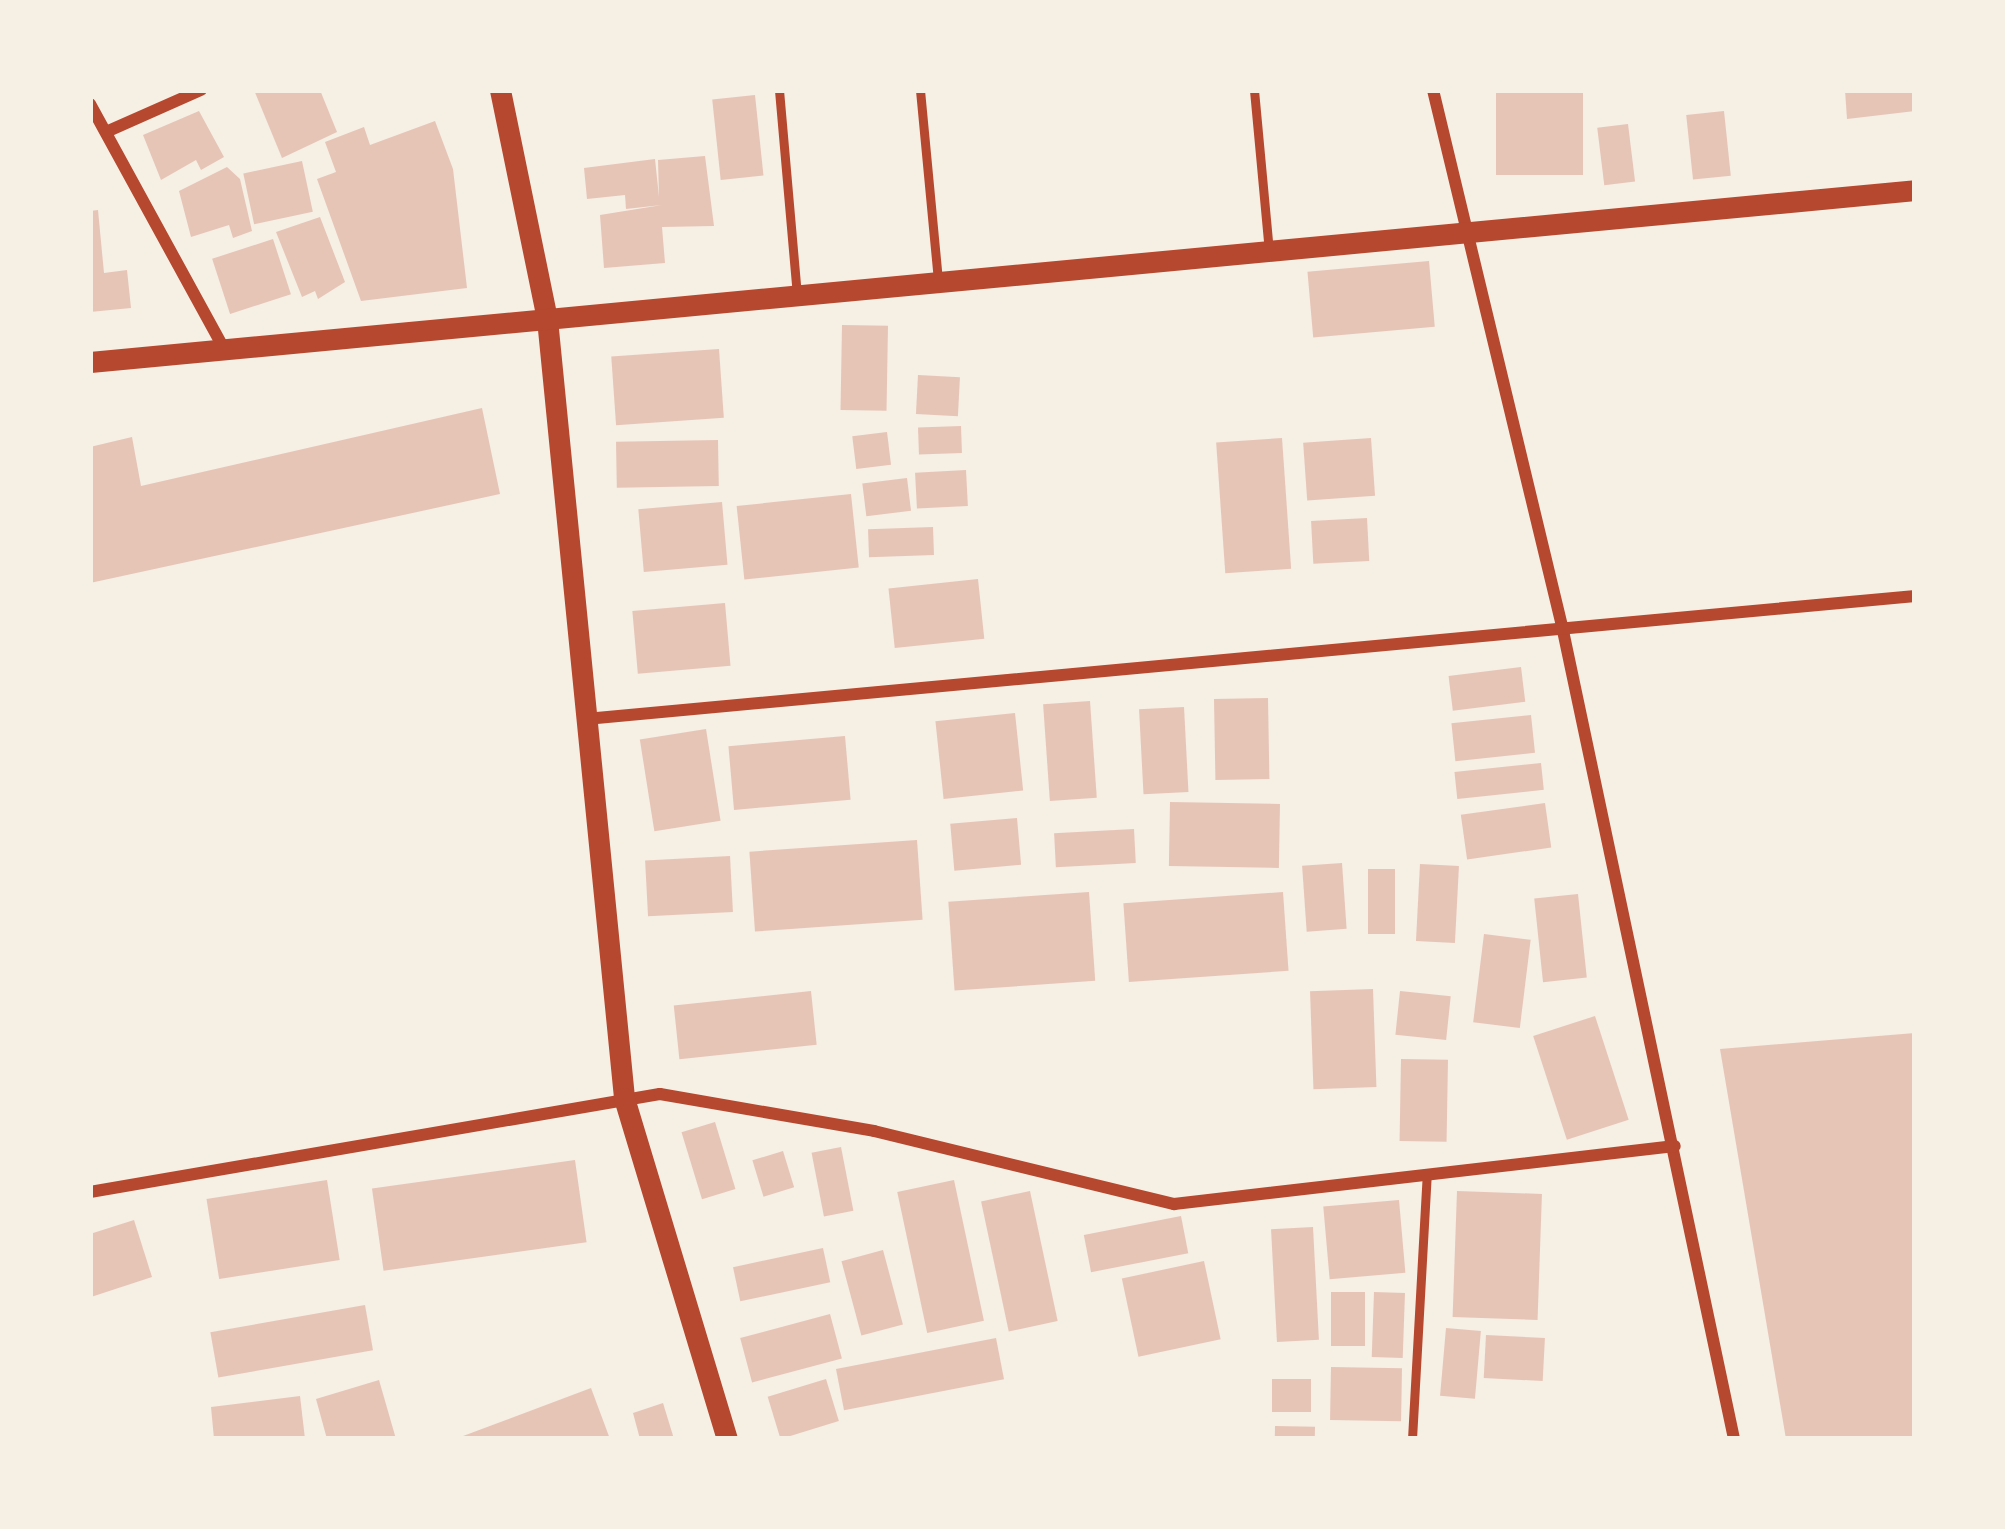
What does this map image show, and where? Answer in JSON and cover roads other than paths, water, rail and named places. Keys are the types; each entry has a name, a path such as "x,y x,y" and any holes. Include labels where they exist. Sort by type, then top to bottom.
{"street":[{"path":"106,132 201,90"},
{"path":"500,90 547,319 624,1097 727,1439"},
{"path":"1432,90 1562,626 1734,1439"},
{"path":"90,104 224,349"},
{"path":"90,362 797,296 938,288 1915,190"},
{"path":"586,719 1915,596"},
{"path":"90,1192 660,1094 874,1131 1174,1204 1675,1146"}],"lane":[{"path":"779,90 797,296"},
{"path":"920,90 938,288"},
{"path":"1254,90 1270,254"},
{"path":"1412,1439 1427,1174"}]}
